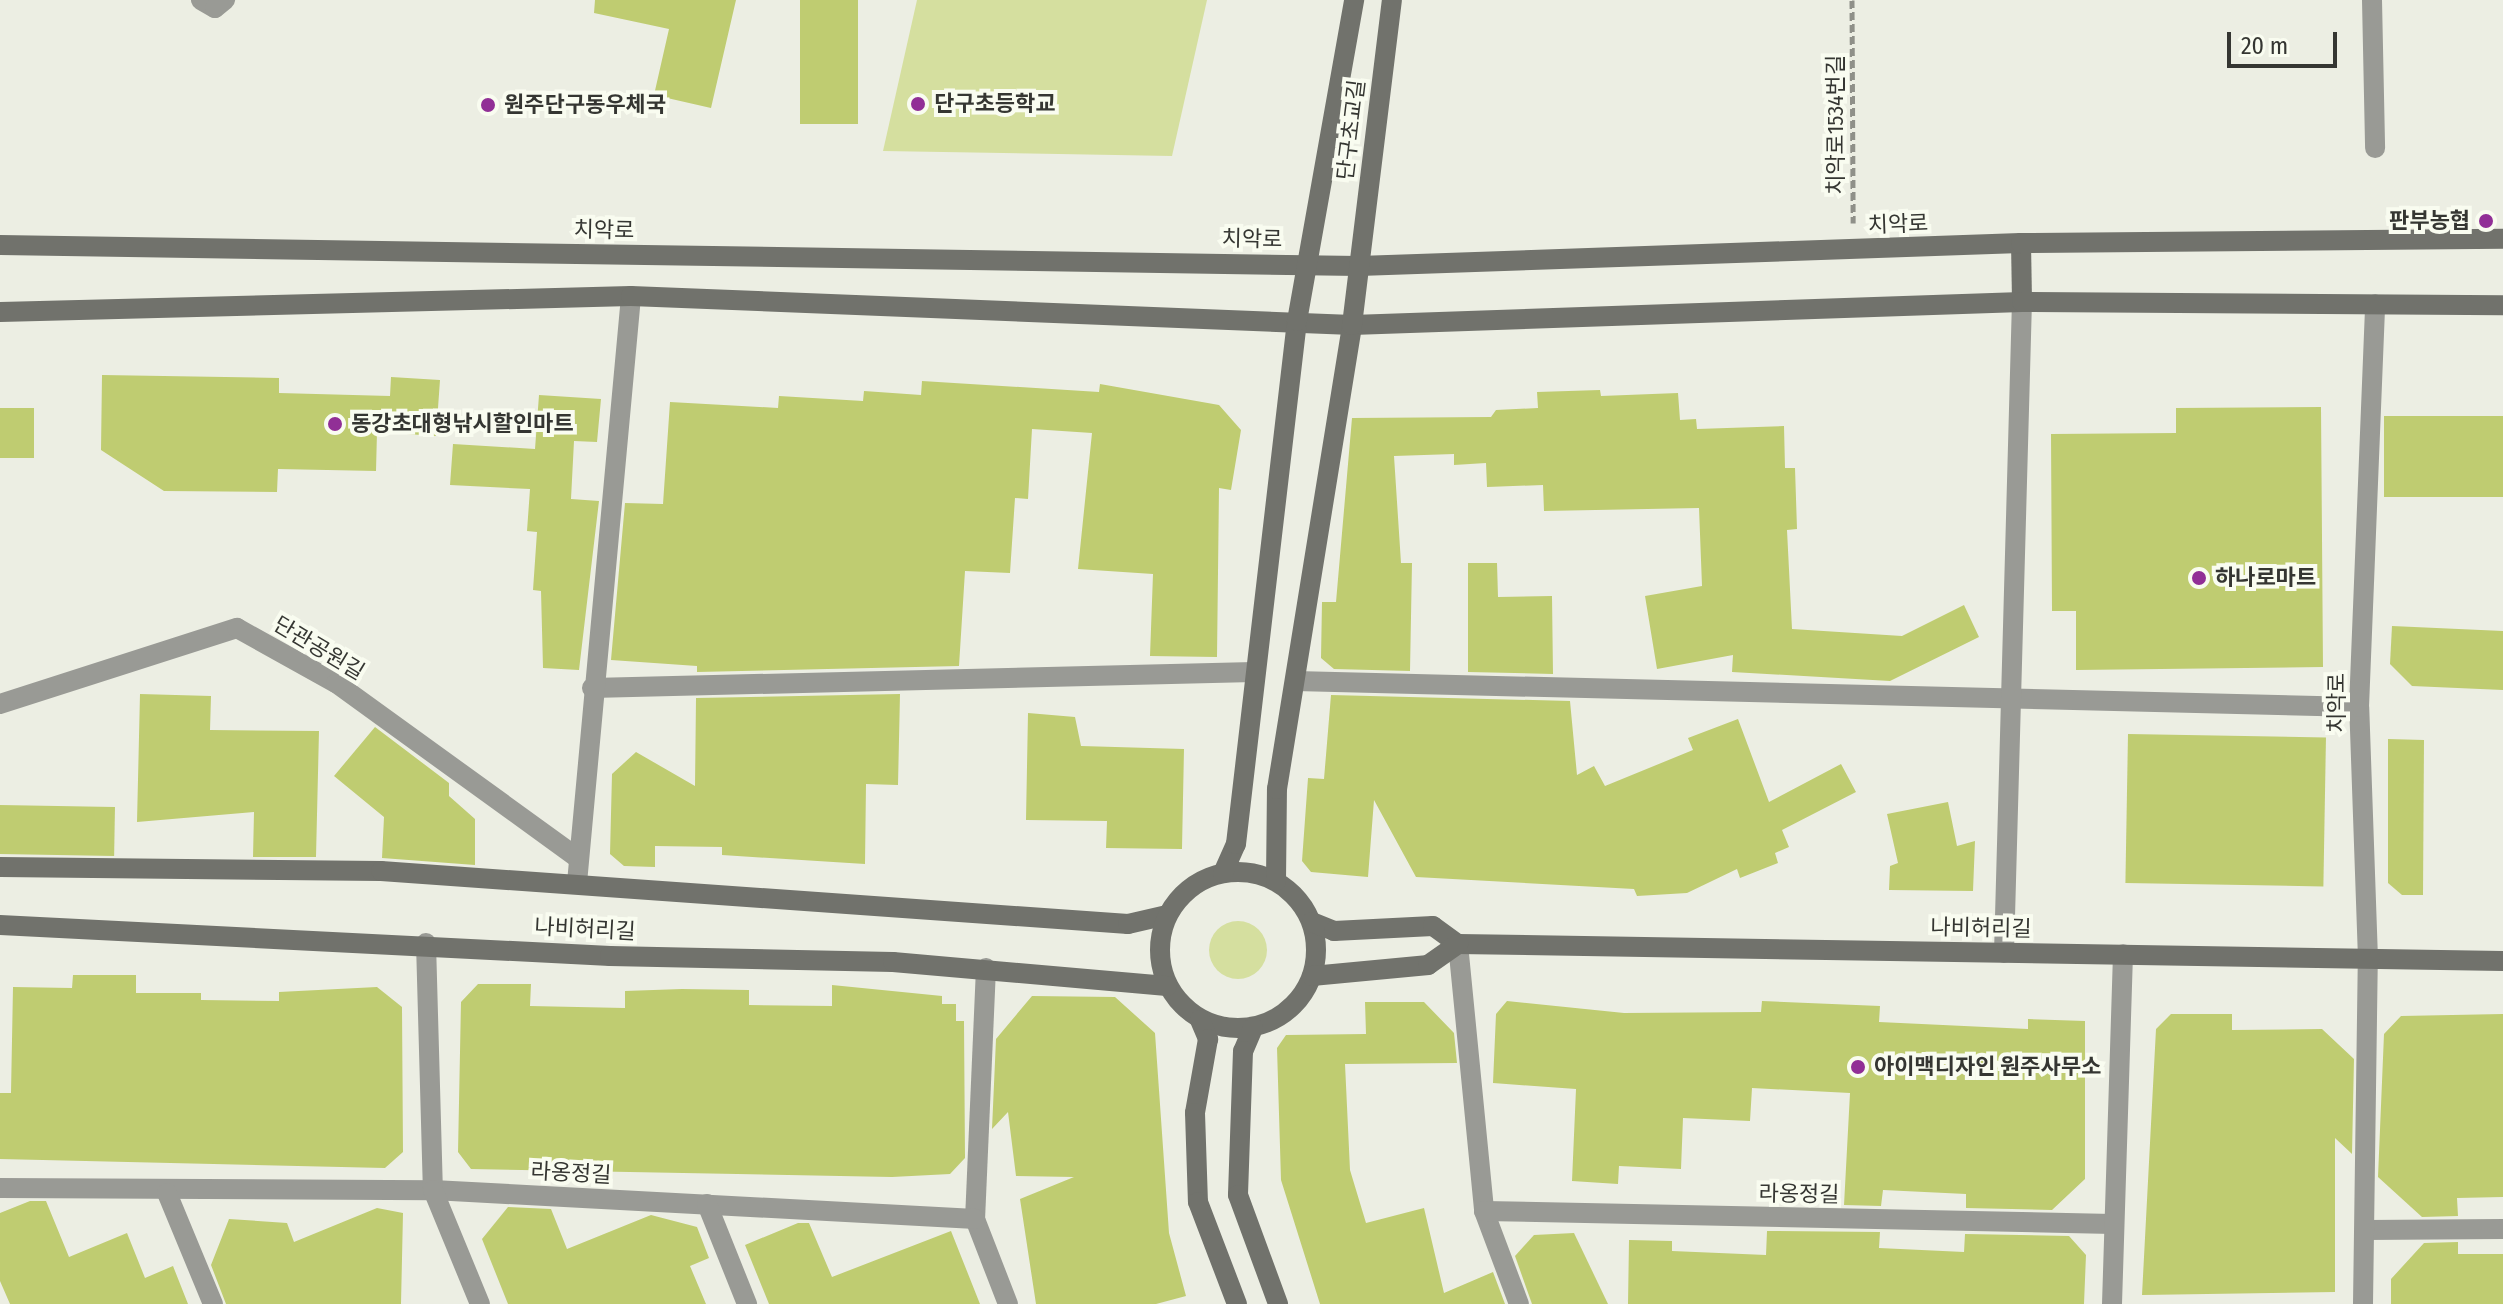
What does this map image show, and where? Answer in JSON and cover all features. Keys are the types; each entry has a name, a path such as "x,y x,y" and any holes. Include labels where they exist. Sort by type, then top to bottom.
{"street":[{"path":"201,0 215,8 225,0"},
{"name":"단구초교길","path":"1297,321 1354,0"},
{"name":"단구초교길","path":"1352,325 1392,0"},
{"path":"2372,0 2375,148"},
{"name":"치악로","path":"0,245 1359,266 2021,243 2503,239"},
{"path":"2004,953 2013,695 2021,243"},
{"path":"577,883 592,688 631,296"},
{"path":"0,312 631,296 1352,325 2022,302 2503,305"},
{"name":"치악로","path":"2368,959 2359,707 2375,304"},
{"path":"1223,873 1236,844 1297,321"},
{"path":"1352,325 1271,852 1276,881 1312,922 1334,931 1433,926 1458,944 1484,1211 1519,1304"},
{"name":"단관공원길","path":"0,704 237,628 336,683 578,858"},
{"path":"592,688 1254,672"},
{"path":"1295,681 2013,695 2359,707"},
{"path":"0,867 381,871 1128,924 1167,915"},
{"path":"1237,1304 1198,1202 1195,1113 1208,1039 1200,1020 1167,986 1159,963 1167,915 1191,888 1223,873 1276,881"},
{"path":"1200,1020 1253,1028 1279,1018 1312,976 1312,922"},
{"name":"나비허리길","path":"0,925 986,968 1167,986"},
{"path":"426,943 433,1190 480,1304"},
{"path":"1312,976 1428,965 1458,944"},
{"name":"나비허리길","path":"1458,944 2503,961"},
{"path":"2112,1304 2123,954"},
{"path":"2363,1304 2368,959"},
{"path":"986,968 975,1219 1008,1304"},
{"path":"1253,1028 1243,1051 1238,1195 1278,1304"},
{"name":"라옹정길","path":"0,1188 167,1193 433,1190 975,1219"},
{"path":"167,1193 213,1304"},
{"path":"707,1204 747,1304"},
{"name":"라옹정길","path":"1484,1211 2113,1224"},
{"path":"2366,1230 2503,1229"}],"path":[{"name":"치악로1534번길","path":"1852,0 1853,249"}],"green space":[{"path":"917,0 1207,0 1172,156 883,151"},
{"path":"1238,921 1258,930 1267,950 1258,970 1238,979 1218,970 1209,950 1218,930"}],"building":[{"path":"595,0 736,0 711,108 654,95 669,29 594,13"},
{"path":"800,0 858,0 858,124 800,124"},
{"path":"102,375 279,378 279,393 390,396 391,377 440,380 436,436 377,432 376,471 278,469 277,492 164,491 101,450"},
{"path":"922,381 1099,392 1100,384 1219,405 1241,430 1231,490 1219,488 1217,657 1150,656 1153,574 1078,569 1092,433 1032,429 1028,499 1015,498 1010,573 965,571 959,666 697,672 697,666 611,660 625,503 663,504 670,402 778,408 779,396 863,401 864,391 921,395"},
{"path":"1600,390 1601,396 1678,393 1680,420 1696,419 1697,429 1784,426 1785,468 1795,468 1797,529 1787,530 1792,629 1902,636 1964,605 1979,637 1890,681 1732,672 1733,655 1657,669 1645,596 1702,586 1699,508 1544,511 1543,485 1487,487 1486,463 1454,465 1454,454 1394,456 1401,563 1412,563 1410,671 1334,669 1321,658 1322,602 1336,602 1352,418 1491,417 1496,410 1538,408 1537,392"},
{"path":"539,395 601,399 597,442 574,441 571,499 599,501 579,670 543,668 541,591 533,590 537,532 527,531 530,489 450,485 453,444 535,449"},
{"path":"2321,407 2323,667 2076,670 2076,611 2052,611 2051,434 2176,433 2176,408"},
{"path":"0,408 34,408 34,458 0,458"},
{"path":"2384,416 2503,416 2503,497 2384,497"},
{"path":"1468,563 1497,563 1498,597 1552,596 1553,674 1468,672"},
{"path":"2392,626 2503,631 2503,690 2412,686 2390,664"},
{"path":"140,694 211,696 210,730 319,731 316,857 253,857 254,812 137,822"},
{"path":"900,694 898,785 866,784 865,864 722,855 722,847 655,846 655,867 624,866 610,854 612,774 636,752 695,786 696,698"},
{"path":"1331,695 1570,701 1577,775 1594,766 1605,786 1693,750 1688,738 1738,719 1769,802 1841,764 1856,792 1782,830 1789,847 1775,853 1778,863 1740,878 1737,869 1687,893 1637,896 1634,889 1416,877 1374,800 1368,877 1311,872 1302,861 1308,778 1324,779"},
{"path":"1028,713 1075,717 1081,746 1184,749 1182,849 1106,848 1107,821 1026,820"},
{"path":"375,727 449,783 449,796 475,819 475,865 382,858 384,817 334,776"},
{"path":"2128,734 2326,737 2323,886 2125,883"},
{"path":"2388,739 2424,740 2423,895 2402,895 2388,883"},
{"path":"1948,802 1957,846 1975,841 1973,891 1889,890 1890,866 1898,863 1887,814"},
{"path":"0,805 115,807 114,856 0,854"},
{"path":"73,975 136,975 136,993 201,993 201,1000 279,1001 279,992 377,987 402,1007 403,1152 385,1168 0,1159 0,1093 11,1093 13,987 72,988"},
{"path":"478,984 531,984 530,1006 625,1008 625,991 682,989 749,990 749,1005 832,1006 832,985 942,996 942,1004 956,1004 956,1021 964,1021 965,1158 950,1174 892,1177 471,1169 458,1152 461,1002"},
{"path":"1032,996 1115,997 1155,1033 1169,1233 1186,1296 1156,1304 1036,1304 1020,1199 1074,1177 1016,1176 1008,1112 992,1129 996,1039"},
{"path":"1507,1001 1624,1013 1761,1012 1762,1001 1880,1006 1879,1022 2028,1029 2028,1019 2085,1021 2085,1179 2052,1210 1966,1208 1966,1194 1883,1190 1881,1206 1844,1205 1850,1093 1752,1088 1750,1121 1683,1118 1681,1169 1619,1166 1618,1184 1572,1181 1576,1089 1493,1083 1496,1014"},
{"path":"1365,1002 1424,1002 1454,1033 1457,1063 1345,1064 1350,1170 1366,1223 1424,1208 1444,1293 1493,1272 1505,1304 1320,1304 1281,1180 1277,1048 1286,1035 1366,1034"},
{"path":"2171,1014 2232,1014 2232,1030 2322,1029 2354,1059 2352,1154 2335,1138 2335,1292 2142,1295 2156,1029"},
{"path":"2503,1014 2503,1197 2457,1198 2458,1216 2422,1217 2378,1177 2384,1034 2401,1016"},
{"path":"30,1201 46,1201 69,1257 127,1233 145,1278 173,1266 188,1304 10,1304 0,1281 0,1213"},
{"path":"508,1207 551,1209 567,1249 651,1215 697,1227 709,1258 690,1266 706,1304 508,1304 482,1239"},
{"path":"377,1208 403,1213 401,1304 226,1304 211,1265 229,1219 287,1223 294,1242"},
{"path":"798,1223 809,1223 832,1277 951,1231 980,1304 769,1304 745,1245"},
{"path":"1767,1231 1880,1232 1879,1248 1964,1252 1965,1234 2069,1236 2086,1255 2084,1304 1628,1304 1629,1240 1672,1241 1672,1251 1766,1255"},
{"path":"1574,1233 1608,1304 1532,1304 1515,1256 1534,1235"},
{"path":"2458,1242 2458,1254 2503,1254 2503,1304 2391,1304 2391,1279 2424,1243"}],"place":[{"name":"단구초등학교","path":"918,104"},
{"name":"원주단구동우체국","path":"488,105"},
{"name":"판부농협","path":"2486,221"},
{"name":"동강초대형낚시할인마트","path":"335,424"},
{"name":"하나로마트","path":"2199,578"},
{"name":"아이맥디자인 원주사무소","path":"1858,1067"}]}
